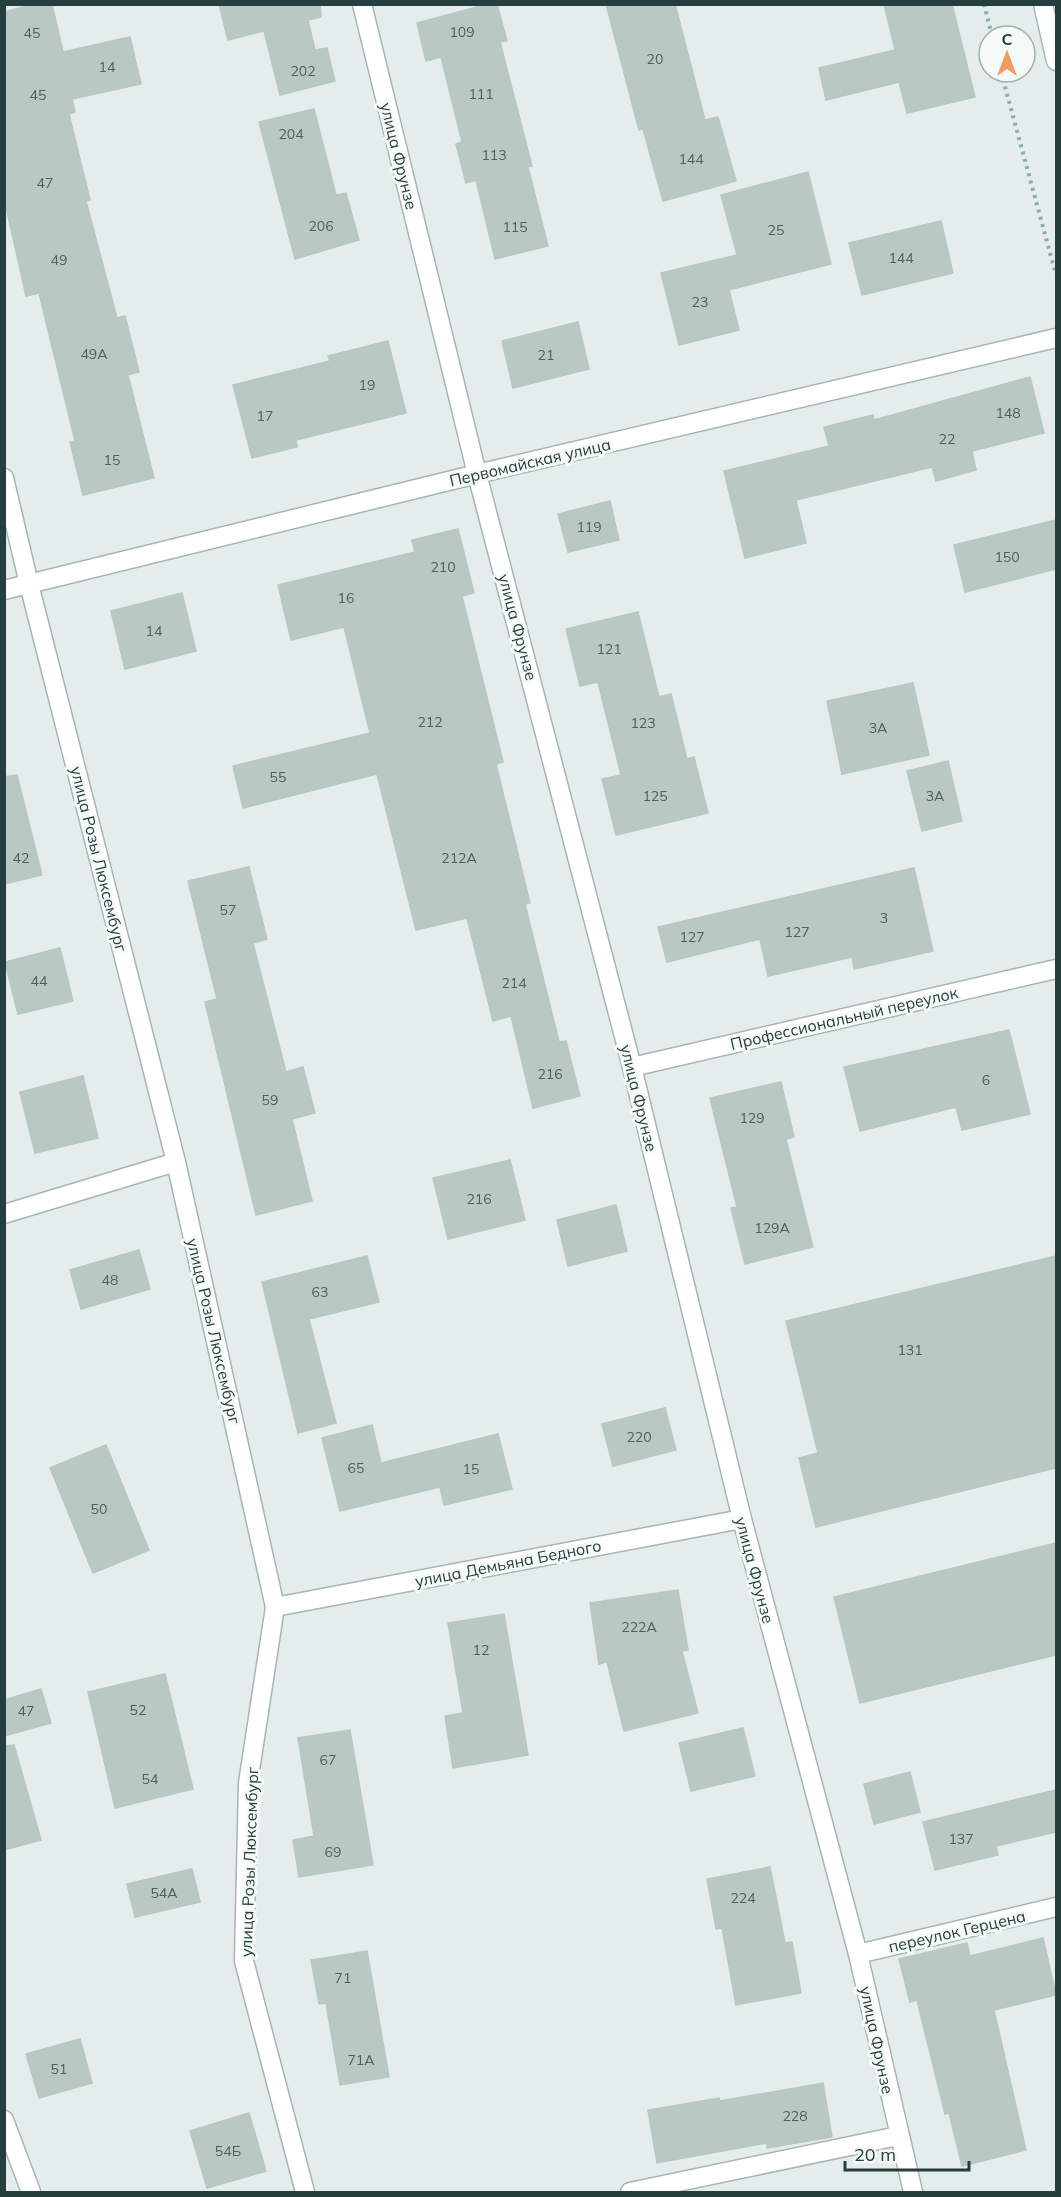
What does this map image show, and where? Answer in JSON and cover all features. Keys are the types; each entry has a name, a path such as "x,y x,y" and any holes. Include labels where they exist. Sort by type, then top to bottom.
{"street":[{"name":"улица Фрунзе","path":"362,4 477,474 632,1066 742,1519 858,1954 912,2193"},
{"path":"1043,4 1056,62"},
{"name":"Первомайская улица","path":"4,590 477,474 1056,338"},
{"name":"улица Розы Люксембург","path":"4,478 176,1162 275,1607 248,1783 244,1961 305,2193"},
{"name":"Профессиональный переулок","path":"632,1066 1056,969"},
{"path":"4,1214 176,1162"},
{"name":"улица Демьяна Бедного","path":"275,1607 742,1519"},
{"name":"переулок Герцена","path":"858,1954 1056,1907"},
{"path":"4,2120 31,2193"},
{"path":"630,2193 898,2136"}],"path":[{"path":"984,4 989,24"},
{"path":"1004,84 1056,275"}],"building":[{"path":"34,4 52,4 63,52 130,37 141,84 72,99 75,112 69,114 90,200 86,201 117,318 125,316 139,372 128,375 154,478 83,495 70,442 75,441 39,293 26,296 4,198 4,12"},
{"path":"219,4 320,4 321,17 308,20 315,50 327,48 335,81 280,95 264,31 228,40"},
{"path":"488,4 497,4 507,41 500,42 532,166 528,167 548,246 495,259 476,180 466,183 456,144 462,142 441,57 426,61 417,23"},
{"path":"606,4 675,4 705,120 718,117 736,181 663,201 643,129 639,130"},
{"path":"884,4 952,4 975,97 907,113 899,82 826,100 819,68 895,50"},
{"path":"314,109 336,195 346,193 359,240 295,259 259,122"},
{"path":"808,172 831,264 729,290 739,330 679,345 661,273 737,255 721,195"},
{"path":"941,221 953,273 862,295 849,243"},
{"path":"578,322 589,369 513,388 502,341"},
{"path":"388,341 406,413 296,440 297,447 252,458 233,385 330,361 328,356"},
{"path":"1030,377 1044,433 972,451 976,470 936,481 932,467 796,500 806,543 745,558 724,471 829,446 824,427 873,415 874,420"},
{"path":"610,501 619,540 568,552 558,514"},
{"path":"1056,520 1056,569 965,592 954,545"},
{"path":"458,529 474,593 462,596 503,762 496,764 530,903 525,904 559,1042 566,1041 580,1096 533,1108 511,1016 493,1021 467,918 416,930 377,774 243,808 233,766 370,733 344,627 291,640 278,585 415,552 412,540"},
{"path":"182,593 196,651 125,669 111,611"},
{"path":"638,612 659,697 671,694 687,759 694,757 708,813 616,835 602,779 621,775 598,682 580,686 566,629"},
{"path":"913,683 929,755 842,774 827,701"},
{"path":"948,761 962,821 922,831 907,771"},
{"path":"17,775 42,875 4,884 4,777"},
{"path":"249,867 267,939 253,943 286,1072 303,1067 315,1113 292,1119 312,1201 256,1215 205,1002 217,999 188,881"},
{"path":"914,868 933,951 854,969 852,957 768,976 760,939 667,962 658,927"},
{"path":"60,948 73,1001 18,1014 5,962"},
{"path":"1009,1030 1030,1114 962,1130 956,1107 860,1131 844,1067"},
{"path":"83,1076 98,1138 35,1153 20,1092"},
{"path":"781,1082 794,1137 786,1139 813,1247 745,1264 731,1208 737,1207 710,1098"},
{"path":"510,1160 525,1220 448,1239 433,1178"},
{"path":"616,1205 627,1251 568,1266 557,1220"},
{"path":"139,1250 150,1289 81,1309 70,1270"},
{"path":"367,1256 379,1302 309,1319 336,1423 298,1433 262,1282"},
{"path":"1056,1256 1056,1468 816,1527 799,1458 818,1453 786,1321"},
{"path":"665,1408 676,1450 613,1466 602,1424"},
{"path":"372,1425 381,1463 498,1434 512,1489 444,1505 440,1487 340,1511 322,1438"},
{"path":"106,1445 149,1550 93,1573 50,1468"},
{"path":"1056,1543 1056,1655 860,1703 834,1597"},
{"path":"678,1590 688,1650 682,1651 698,1713 624,1731 607,1662 599,1664 590,1603"},
{"path":"504,1614 528,1755 453,1768 445,1716 463,1713 448,1623"},
{"path":"165,1674 193,1789 115,1808 88,1692"},
{"path":"41,1689 51,1723 4,1736 4,1700"},
{"path":"743,1728 755,1776 691,1791 679,1743"},
{"path":"350,1730 373,1865 299,1877 293,1840 314,1836 298,1738"},
{"path":"14,1745 41,1840 4,1850 4,1746"},
{"path":"910,1772 920,1812 874,1824 864,1784"},
{"path":"1056,1790 1056,1832 996,1846 998,1855 935,1870 923,1822"},
{"path":"770,1867 785,1943 792,1942 801,1993 736,2005 722,1928 716,1929 707,1879"},
{"path":"192,1869 200,1902 135,1917 127,1884"},
{"path":"1043,1938 1056,1995 994,2010 1026,2150 962,2166 949,2113 945,2114 917,2000 910,2002 899,1959 967,1943 970,1956"},
{"path":"367,1951 389,2077 340,2085 326,2003 319,2004 311,1960"},
{"path":"80,2039 92,2083 39,2098 26,2054"},
{"path":"823,2083 832,2137 767,2148 767,2143 657,2163 648,2110 719,2098 720,2101"},
{"path":"249,2113 266,2171 207,2188 190,2131"}]}
